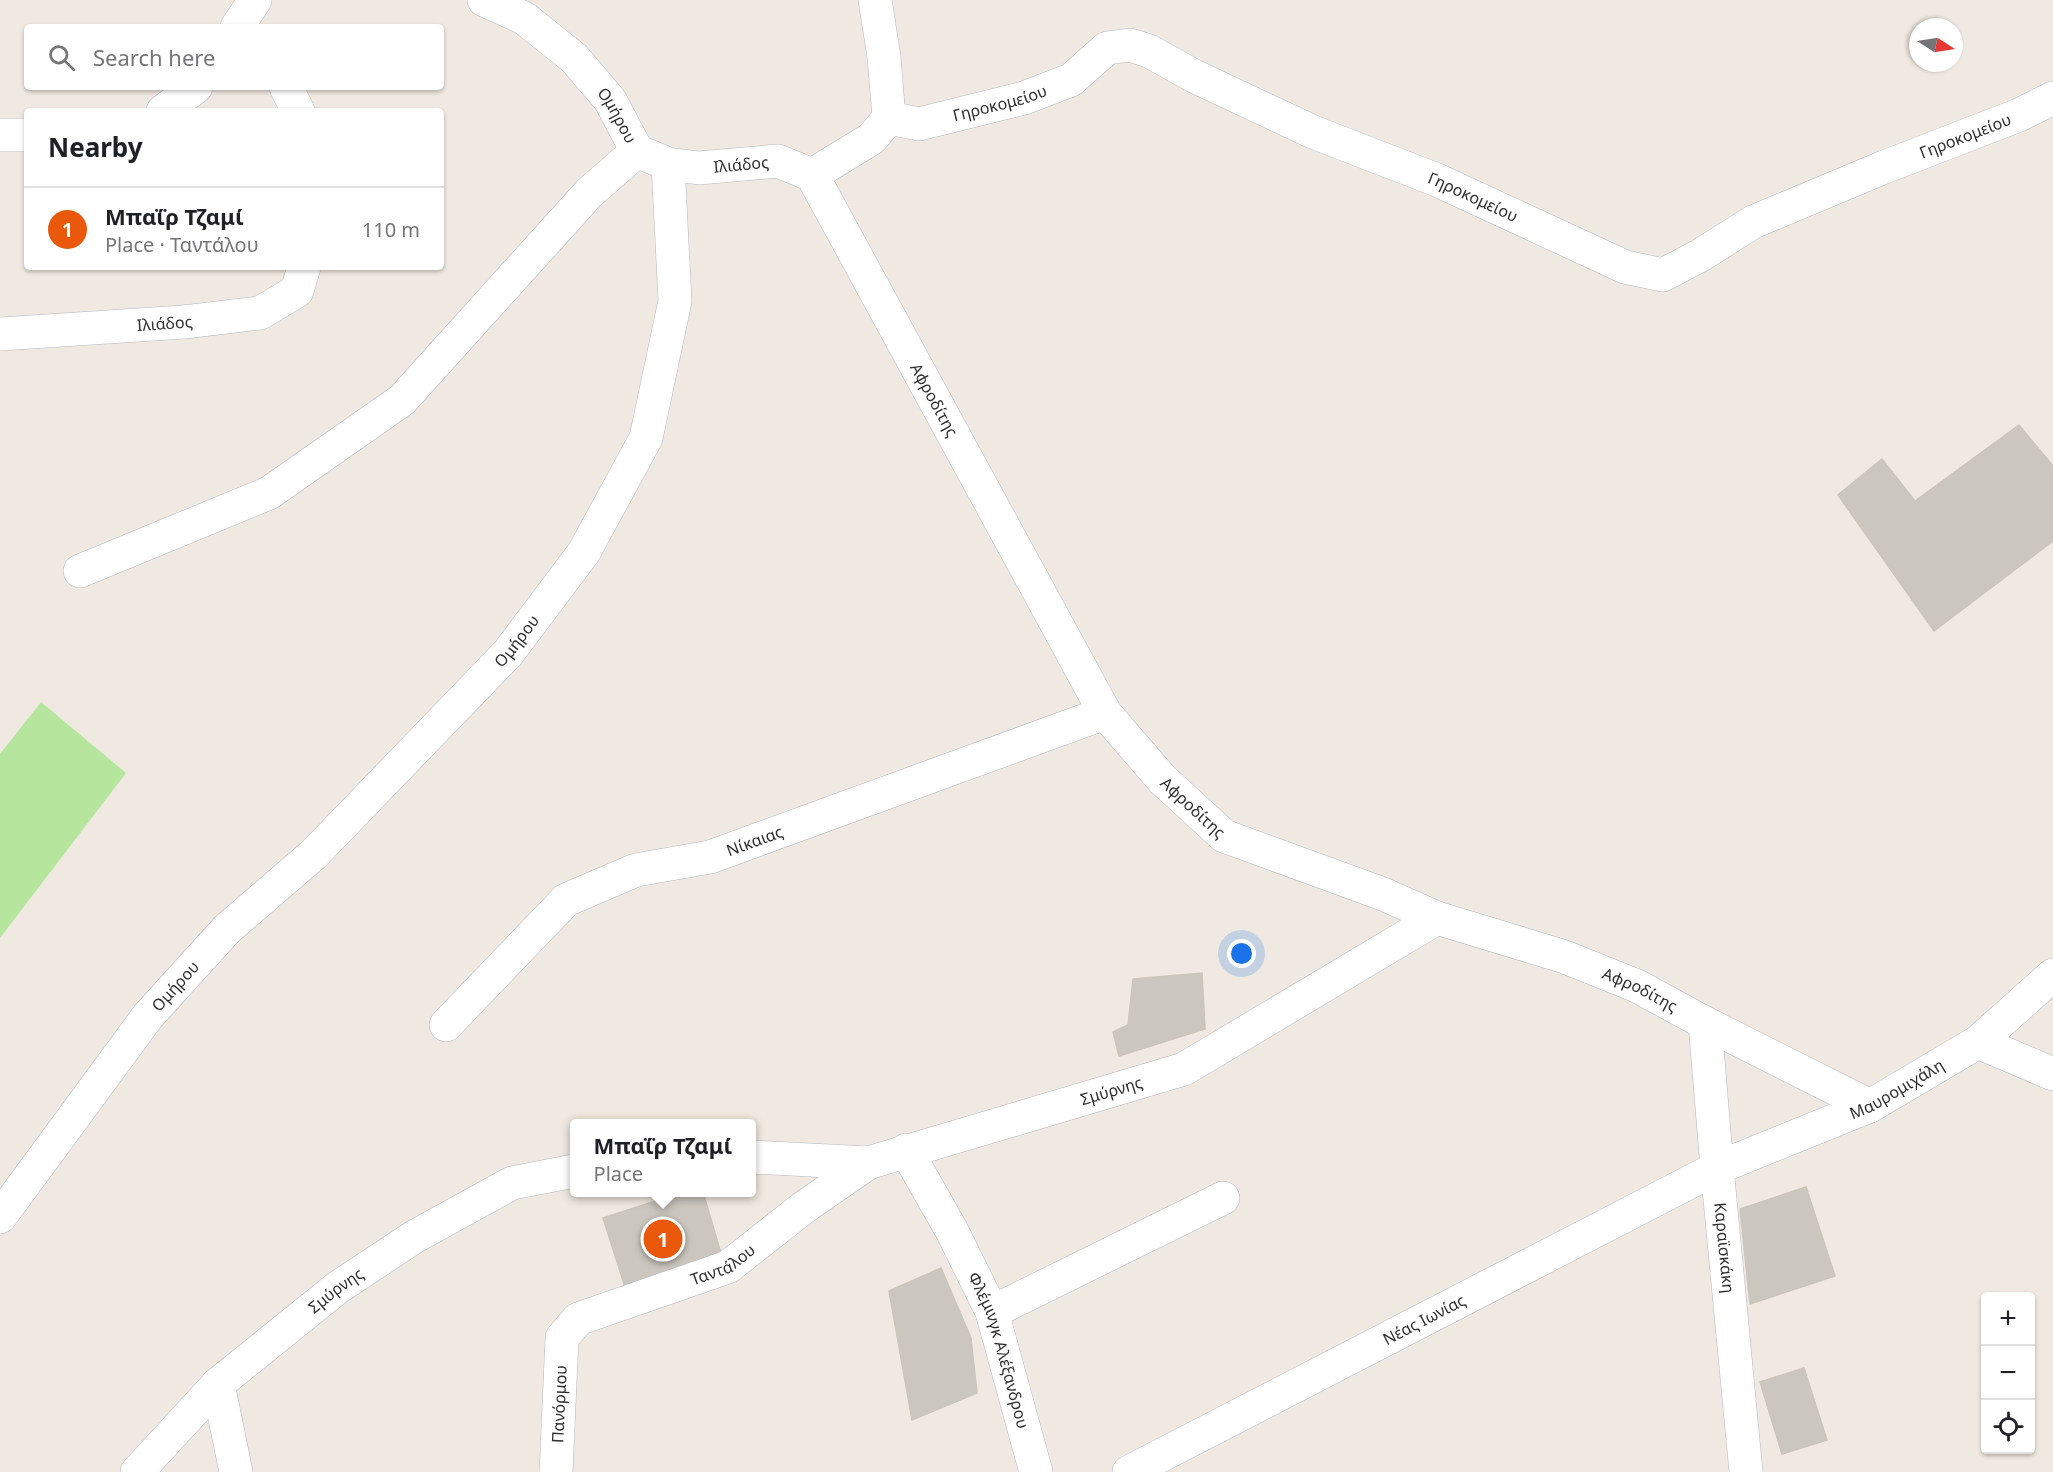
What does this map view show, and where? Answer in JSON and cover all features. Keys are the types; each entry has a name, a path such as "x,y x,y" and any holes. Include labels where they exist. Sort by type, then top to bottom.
{"street":[{"name":"Ομήρου","path":"0,1217 148,1016 227,929 314,854 508,653 584,552 646,438 675,301 668,164 637,151 610,100 574,58 524,18 483,0"},
{"path":"812,175 871,139 889,117 884,57 875,0"},
{"name":"Γηροκομείου","path":"889,117 919,124 1024,98 1071,80 1107,48 1130,45 1149,51 1194,76 1313,132 1437,180 1625,267 1663,275 1701,255 1753,222 1882,168 2019,115 2053,98"},
{"path":"167,108 192,90"},
{"path":"288,90 296,108"},
{"path":"0,135 24,135"},
{"path":"80,571 269,493 402,400 589,193 637,151"},
{"name":"Ιλιάδος","path":"668,164 699,168 778,161 812,175"},
{"name":"Αφροδίτης","path":"812,175 1105,714 1161,780 1224,836 1383,894 1437,918 1565,957 1637,986 1704,1023 1870,1106"},
{"name":"Ιλιάδος","path":"0,334 184,322 260,313 297,291 303,270"},
{"name":"Νίκαιας","path":"446,1025 566,900 636,870 710,857 1105,714"},
{"name":"Σμύρνης","path":"756,1157 868,1162 1184,1069 1437,918"},
{"name":"Μαυρομιχάλη","path":"1717,1168 1870,1106 1978,1042 2053,975"},
{"name":"Καραϊσκάκη","path":"1704,1023 1746,1472"},
{"path":"1978,1042 2053,1074"},
{"name":"Φλέμινγκ Αλέξανδρου","path":"906,1150 952,1231 992,1312 1036,1472"},
{"name":"Ταντάλου","path":"562,1338 578,1319 728,1267 803,1208 868,1162"},
{"name":"Νέας Ιωνίας","path":"1129,1472 1717,1168"},
{"name":"Σμύρνης","path":"137,1472 218,1384 337,1288 414,1237 512,1183 570,1172"},
{"path":"992,1312 1223,1198"},
{"name":"Πανόρμου","path":"556,1472 562,1338"},
{"path":"218,1384 236,1472"}],"green space":[{"path":"41,702 126,773 0,938 0,754"}],"building":[{"path":"2019,425 2053,466 2053,541 1934,631 1838,495 1882,459 1915,501"},
{"path":"1202,973 1205,1029 1119,1056 1113,1032 1128,1025 1133,979"},
{"path":"1806,1187 1835,1276 1750,1304 1740,1209"},
{"path":"668,1197 704,1197 723,1260 626,1290 603,1218"},
{"path":"941,1268 971,1338 977,1393 912,1420 889,1291"},
{"path":"1804,1368 1827,1440 1782,1454 1760,1382"}],"place":[{"name":"Μπαΐρ Τζαμί","path":"663,1239"}]}
